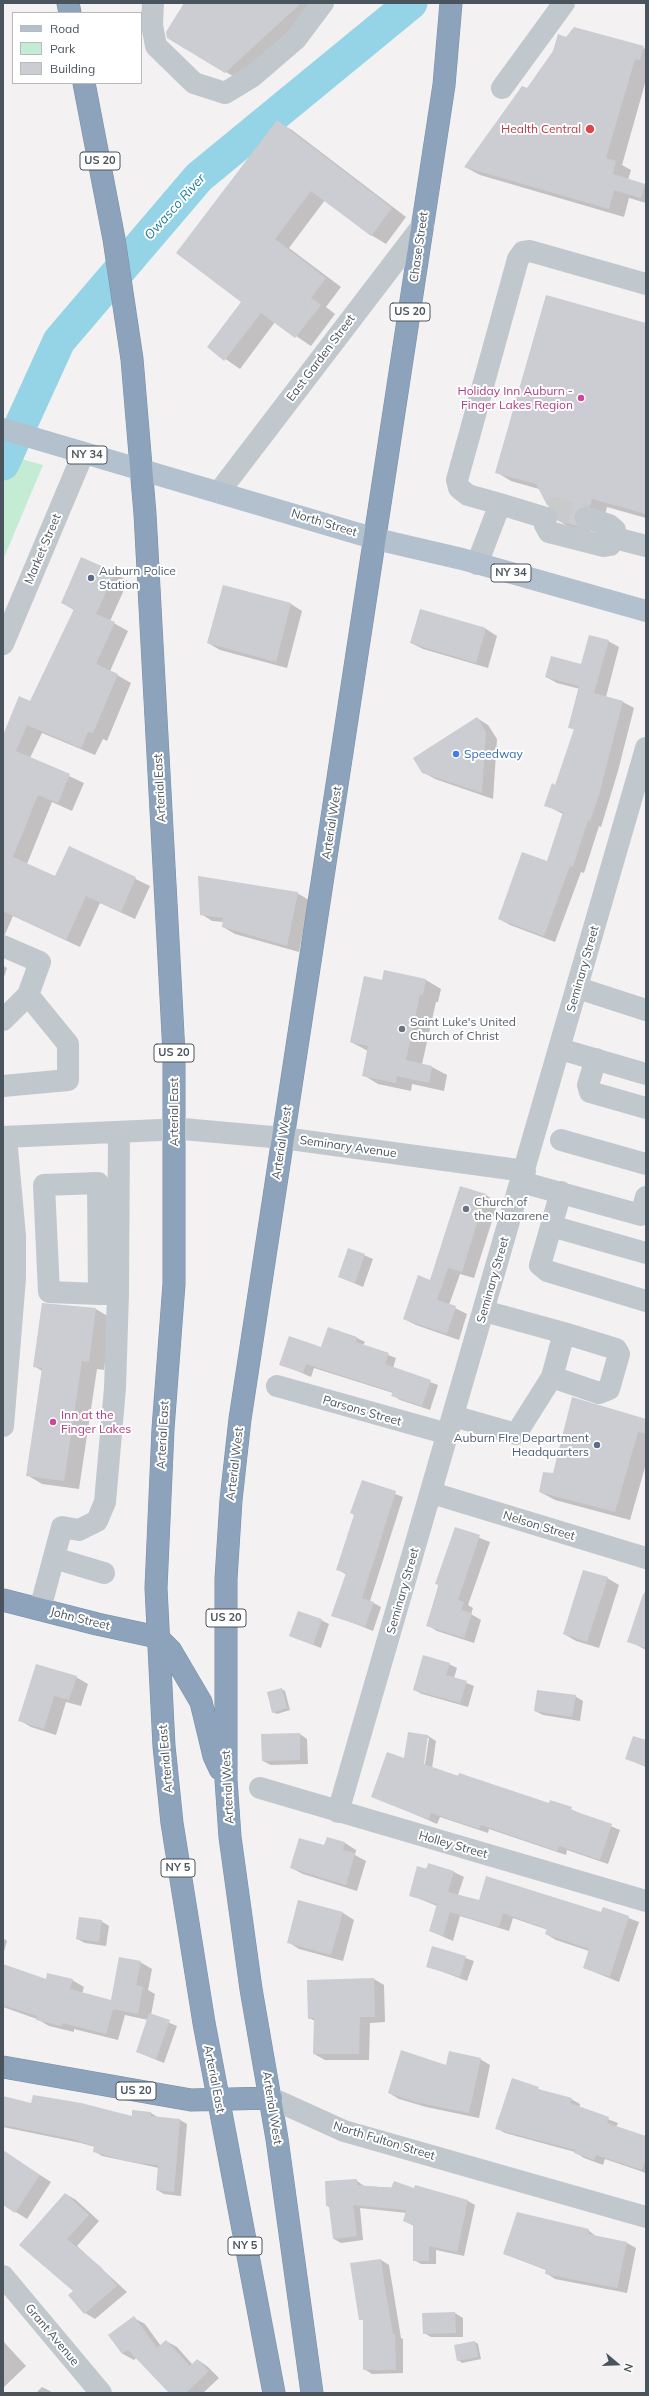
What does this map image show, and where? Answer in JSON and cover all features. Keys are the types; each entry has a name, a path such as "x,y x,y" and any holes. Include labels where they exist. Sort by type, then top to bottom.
{"highway":[{"name":"Chase Street","path":"376,539 444,85 451,3"},
{"name":"US 20","path":"84,84 114,239 120,291 132,359 142,469"},
{"name":"Arterial East","path":"142,469 168,940 175,1130 174,1284 162,1445 156,1588 157,1637 172,1823 218,2098 274,2393"},
{"name":"Arterial West","path":"312,2393 271,2098 250,1981 230,1836 226,1780 226,1579 231,1500 240,1419 376,539"},
{"name":"John Street","path":"3,1600 157,1637"},
{"path":"157,1637 171,1651 201,1702 214,1756 226,1780"},
{"name":"North Fulton Street","path":"3,2068 191,2100 218,2098 271,2098"}],"main road":[{"name":"North Street","path":"3,429 83,454 142,469 376,539 478,564 646,611"}],"street":[{"path":"153,3 152,25 156,46 194,83 225,93 253,76 296,39 323,3"},
{"path":"502,88 564,3"},
{"name":"East Garden Street","path":"219,492 423,225"},
{"path":"587,518 609,525 615,530 615,538 610,545 604,546 549,532 545,525 548,514 500,504 468,495 460,488 457,480 518,259 523,252 530,252 646,284"},
{"name":"Market Street","path":"3,644 83,454"},
{"path":"478,564 500,504"},
{"path":"615,538 646,546"},
{"name":"Seminary Street","path":"338,1812 432,1493 646,748"},
{"path":"3,946 40,962 28,995 3,1020"},
{"path":"578,988 646,1010"},
{"path":"3,1086 68,1080 68,1044 28,995"},
{"path":"560,1049 646,1074"},
{"path":"596,1059 588,1085 590,1092 646,1108"},
{"name":"Seminary Avenue","path":"4,1137 183,1129 283,1138 523,1176 560,1192 644,1209"},
{"path":"109,1294 119,1132"},
{"path":"3,1426 9,1305 15,1236 4,1137"},
{"path":"561,1140 646,1164"},
{"path":"40,1609 62,1527 79,1530 97,1521 104,1502 115,1388 109,1294 98,1183 44,1185 49,1292 109,1294"},
{"path":"560,1192 540,1265 547,1271 646,1301"},
{"path":"551,1226 646,1253"},
{"path":"484,1311 564,1333 616,1349 619,1354 609,1389 599,1393 552,1377 564,1333"},
{"name":"Parsons Street","path":"277,1386 451,1425 516,1434 552,1377"},
{"name":"Nelson Street","path":"432,1493 646,1558"},
{"path":"54,1558 104,1573"},
{"name":"Holley Street","path":"260,1788 646,1901"},
{"name":"North Fulton Street","path":"271,2098 344,2131 646,2217"},
{"name":"Grant Avenue","path":"3,2276 101,2393"}],"green space":[{"path":"3,454 43,465 3,560"}],"building":[{"path":"184,3 301,3 225,73 167,38 166,32"},
{"path":"574,27 644,46 640,60 635,59 606,158 616,161 613,174 645,184 641,198 614,190 609,209 464,167 522,86 527,88 553,51 558,34 566,37"},
{"path":"277,120 392,208 371,236 311,191 275,239 326,278 311,298 321,305 295,338 261,313 224,361 207,347 241,302 176,253"},
{"name":"Holiday Inn Auburn - Finger Lakes Region","path":"546,295 646,323 646,514 592,499 590,506 579,509 575,514 575,520 578,526 558,521 558,514 554,509 547,505 536,484 495,473"},
{"path":"81,557 115,572 96,614 115,622 96,664 118,674 93,733 88,732 81,748 27,725 16,751 70,774 58,803 38,795 13,857 55,876 69,846 136,877 121,912 86,896 66,940 3,911 3,735 19,696 30,701 74,609 61,603"},
{"path":"223,585 291,603 276,662 207,643"},
{"path":"420,609 486,628 476,663 410,643"},
{"path":"589,635 609,640 594,693 623,701 599,795 590,821 588,820 573,867 570,866 544,936 498,919 522,852 547,861 563,812 544,806 552,783 555,785 574,729 568,728 579,686 545,677 551,656 581,664"},
{"path":"477,717 486,732 482,793 422,773 413,758"},
{"path":"198,876 298,892 287,946 222,927 223,918 200,915"},
{"path":"384,970 426,979 423,995 420,994 406,1060 432,1066 429,1083 397,1076 396,1083 362,1076 368,1046 350,1042 364,976 382,980"},
{"path":"460,1186 486,1194 462,1272 448,1268 437,1300 456,1306 447,1334 403,1319 418,1275 430,1280"},
{"path":"348,1248 365,1254 355,1283 338,1277"},
{"name":"Inn at the Finger Lakes","path":"42,1303 96,1308 89,1362 82,1361 64,1481 26,1476 42,1368 33,1367"},
{"path":"328,1327 357,1337 356,1342 389,1353 385,1364 431,1380 422,1406 391,1396 393,1392 306,1364 303,1373 279,1365 289,1336 321,1347"},
{"name":"Auburn FIre Department Headquarters","path":"572,1397 646,1419 646,1434 638,1432 615,1512 539,1492 543,1472 553,1473"},
{"path":"362,1480 396,1491 362,1598 374,1602 365,1627 331,1616 346,1573 336,1570 354,1515 350,1513"},
{"path":"455,1527 480,1535 458,1600 464,1602 461,1610 472,1613 464,1638 426,1626 439,1585 435,1584"},
{"path":"583,1570 608,1577 587,1642 563,1634"},
{"path":"643,1594 646,1594 646,1648 627,1642"},
{"path":"298,1611 322,1619 313,1645 289,1636"},
{"path":"423,1655 450,1663 446,1675 467,1681 460,1703 413,1690"},
{"path":"36,1664 77,1676 69,1700 54,1696 44,1729 18,1721"},
{"path":"282,1688 287,1708 272,1713 267,1692"},
{"path":"537,1690 576,1695 572,1717 534,1711"},
{"path":"408,1732 428,1735 424,1764 458,1776 459,1773 549,1803 550,1800 572,1807 571,1810 612,1824 600,1860 559,1846 557,1851 481,1825 479,1829 431,1813 429,1820 371,1797 387,1752 404,1758"},
{"path":"300,1733 300,1760 262,1761 261,1734"},
{"path":"633,1736 646,1740 646,1766 625,1759"},
{"path":"327,1837 345,1842 343,1850 355,1853 346,1885 290,1868 299,1838 324,1845"},
{"path":"428,1863 454,1871 448,1892 479,1900 486,1876 601,1912 603,1907 629,1916 610,1977 583,1968 589,1949 545,1934 547,1929 503,1913 499,1927 450,1912 443,1936 429,1931 437,1904 409,1896 417,1866 427,1869"},
{"path":"298,1900 343,1912 331,1955 287,1943"},
{"path":"79,1917 102,1920 99,1942 76,1939"},
{"path":"432,1946 466,1956 460,1977 426,1967"},
{"path":"119,1957 141,1961 136,1985 143,1987 138,2014 113,2009 106,2034 63,2023 62,2026 36,2020 37,2016 3,2005 3,1964 46,1979 47,1973 73,1979 70,1989 111,2000"},
{"path":"374,1978 375,2017 360,2017 359,2054 313,2054 314,2018 308,2019 307,1980"},
{"path":"149,2013 170,2020 156,2059 136,2052"},
{"path":"401,2050 446,2065 449,2051 481,2058 469,2113 415,2102 388,2093"},
{"path":"512,2078 539,2087 538,2089 572,2098 570,2103 609,2117 607,2123 646,2136 646,2158 642,2170 596,2155 594,2160 574,2153 575,2150 495,2129"},
{"path":"33,2095 81,2103 132,2116 132,2110 151,2112 151,2116 180,2119 174,2192 156,2190 158,2165 130,2162 93,2152 94,2146 72,2139 3,2125 3,2096 31,2103"},
{"path":"3,2150 40,2175 15,2213 3,2205"},
{"path":"357,2179 357,2185 391,2188 394,2181 414,2188 415,2185 468,2200 457,2252 429,2246 429,2261 413,2261 413,2225 403,2221 406,2210 353,2205 357,2236 333,2239 329,2206 326,2206 325,2181"},
{"path":"65,2193 89,2215 67,2239 101,2267 117,2286 84,2314 68,2295 73,2291 19,2245"},
{"path":"517,2212 589,2229 588,2234 627,2242 617,2288 545,2274 546,2269 503,2254"},
{"path":"381,2259 393,2334 395,2334 396,2370 363,2370 363,2320 359,2320 350,2263"},
{"path":"455,2312 456,2333 423,2334 422,2313"},
{"path":"134,2316 157,2348 166,2340 190,2366 197,2359 209,2371 186,2393 169,2393 128,2350 122,2354 108,2335"},
{"path":"475,2341 478,2357 457,2361 454,2345"}],"waterway":[{"name":"Owasco River","path":"3,464 59,341 199,177 411,3"}],"tunnel":[{"path":"550,510 555,508 587,518"}],"place":[{"name":"Health Central","path":"590,129"},
{"name":"Holiday Inn Auburn - Finger Lakes Region","path":"581,398"},
{"name":"Auburn Police Station","path":"91,578"},
{"name":"Speedway","path":"456,754"},
{"name":"Saint Luke's United Church of Christ","path":"402,1029"},
{"name":"Church of the Nazarene","path":"466,1209"},
{"name":"Inn at the Finger Lakes","path":"53,1422"},
{"name":"Auburn FIre Department Headquarters","path":"597,1445"}]}
